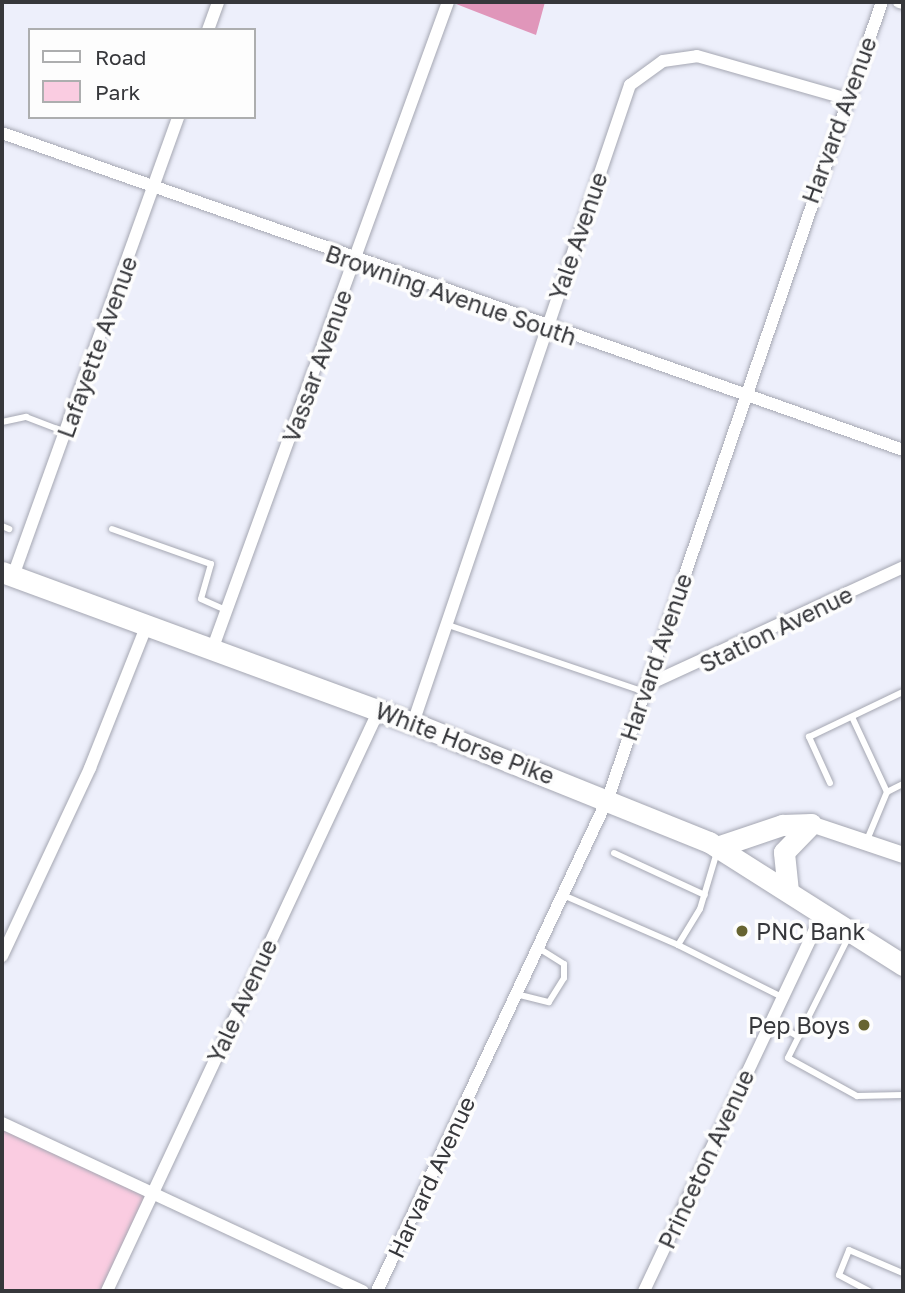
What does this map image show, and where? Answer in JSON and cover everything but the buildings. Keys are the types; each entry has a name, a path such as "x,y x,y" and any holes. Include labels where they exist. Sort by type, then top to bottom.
{"highway":[{"name":"White Horse Pike","path":"8,574 379,710 608,798 718,847 903,965"},
{"path":"718,847 782,825 811,824"},
{"path":"788,891 784,852 811,824"}],"street":[{"path":"209,28 218,2"},
{"name":"Vassar Avenue","path":"212,650 448,2"},
{"name":"Harvard Avenue","path":"377,1291 608,798 844,99 883,2"},
{"name":"Yale Avenue","path":"413,723 630,85 663,61 696,57 844,99"},
{"name":"Lafayette Avenue","path":"8,574 65,432 177,119"},
{"name":"Browning Avenue South","path":"2,133 153,191 744,398 903,450"},
{"name":"Station Avenue","path":"646,689 903,567"},
{"path":"2,956 90,768 147,625"},
{"name":"Yale Avenue","path":"107,1291 379,710"},
{"path":"811,824 867,840 903,855"},
{"name":"Princeton Avenue","path":"643,1291 823,912"},
{"path":"2,1123 363,1291"}],"lane":[{"path":"2,422 26,417 65,432"},
{"path":"111,529 211,565 201,599 226,610"},
{"path":"448,625 646,689"},
{"path":"830,783 809,737 903,692"},
{"path":"852,717 887,792"},
{"path":"867,840 887,792 903,784"},
{"path":"678,945 705,895 718,847"},
{"path":"614,853 705,895"},
{"path":"562,895 678,945 782,997"},
{"path":"851,931 788,1058 857,1096 903,1095"},
{"path":"516,994 546,1004 564,978 564,964 538,948"},
{"path":"771,1021 799,1037"},
{"path":"869,1291 838,1273 849,1250 903,1273"}],"green space":[{"path":"2,1123 152,1192 107,1291 2,1291"}],"shaded area":[{"path":"451,2 545,2 536,35"}],"place":[{"name":"PNC Bank","path":"742,931"},
{"name":"Pep Boys","path":"864,1025"}]}
